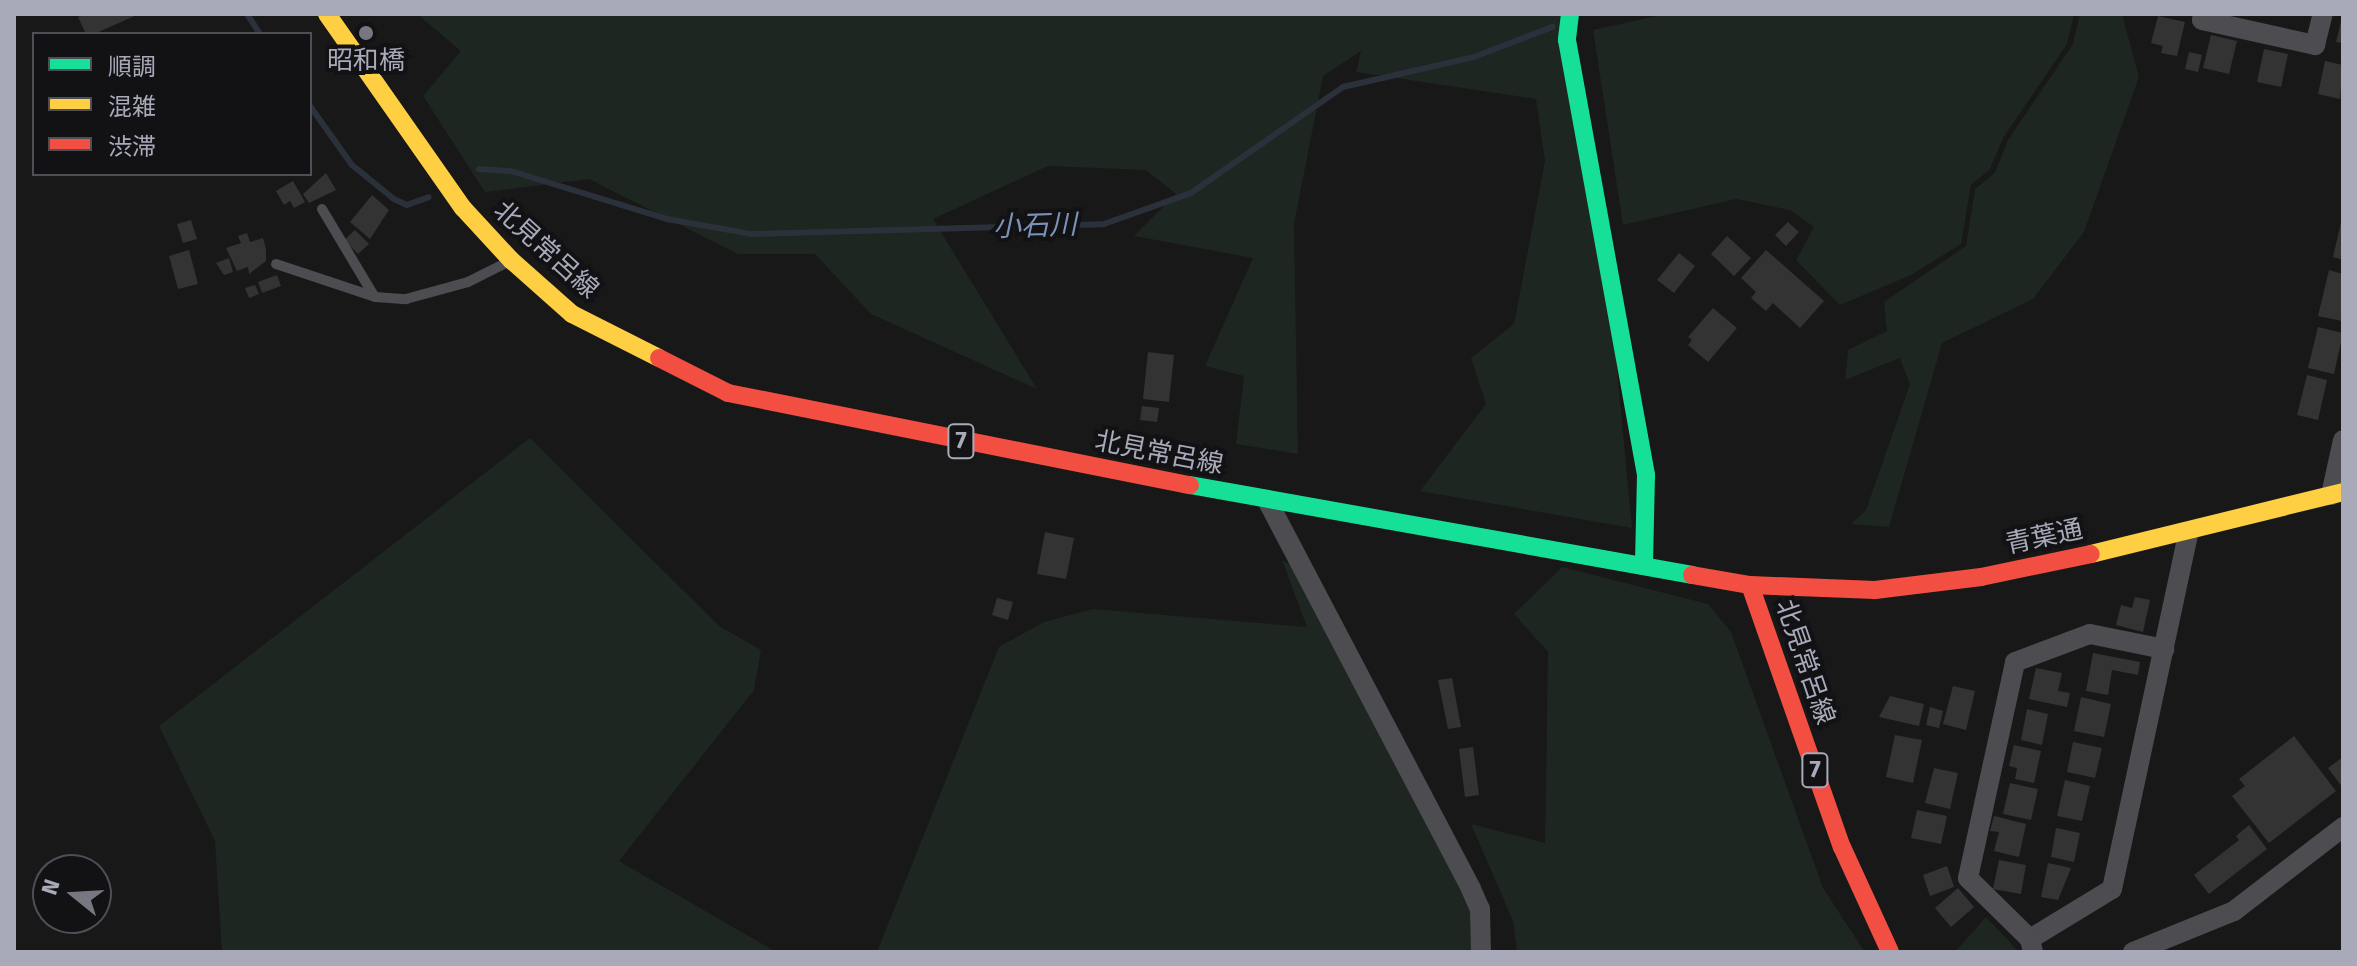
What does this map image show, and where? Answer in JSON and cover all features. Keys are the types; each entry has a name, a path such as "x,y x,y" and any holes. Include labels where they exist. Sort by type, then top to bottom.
{"main road":[{"name":"北見常呂線","path":"327,14 463,208 511,260 572,314 728,393 1267,500 1750,585 1842,847 1890,952"},
{"path":"1570,14 1567,40 1646,475 1644,566"},
{"name":"青葉通","path":"1750,585 1875,590 1981,577 2188,533 2337,493"}],"street":[{"path":"2203,14 2202,20 2315,45 2323,14"},
{"path":"2337,493 2343,440"},
{"path":"1267,500 1471,889 1480,909 1481,952"},
{"path":"2164,649 2090,634 2015,662 1968,878 2032,946 2112,889 2164,649 2188,533"},
{"path":"2133,952 2234,911 2343,827"}],"lane":[{"path":"322,209 375,297"},
{"path":"276,264 375,297 427,294 468,282 511,260"}],"shaded area":[{"path":"417,14 1563,14 1610,296 1632,528 1420,491 1486,404 1471,358 1514,324 1545,161 1536,99 1356,72 1361,51 1323,76 1294,224 1298,454 1236,444 1244,376 1205,366 1253,258 1134,236 1176,194 1146,170 1048,166 933,219 1037,389 871,314 815,254 738,254 589,179 485,192 423,96 461,51"},
{"path":"1666,14 2074,14 2067,44 2003,138 1990,169 1971,185 1961,244 1911,275 1840,305 1796,260 1814,227 1790,210 1736,199 1623,225 1593,30"},
{"path":"2080,14 2122,14 2139,77 2084,232 2033,299 1942,343 1889,527 1851,524 1866,510 1910,384 1900,358 1845,380 1848,350 1887,331 1884,302 1966,246 1975,189 1995,173 2008,140 2073,44"},
{"path":"530,438 719,626 761,650 754,690 619,861 776,952 222,952 215,841 159,726"},
{"path":"1282,560 1300,571 1477,919 1476,952 877,952 999,647 1044,622 1093,609 1307,627"},
{"path":"1562,567 1708,604 1731,632 1823,888 1865,952 1517,952 1513,921 1471,824 1545,843 1548,652 1514,614"},
{"path":"1986,917 2019,952 1955,952"}],"building":[{"path":"85,14 139,14 98,32 85,32 78,17"},
{"path":"2158,16 2185,22 2177,56 2161,53 2163,46 2151,43"},
{"path":"2343,17 2343,43 2336,42"},
{"path":"2211,35 2237,41 2229,74 2203,68"},
{"path":"2264,49 2288,54 2281,87 2257,82"},
{"path":"2189,52 2202,55 2198,72 2185,69"},
{"path":"2325,61 2343,65 2340,99 2318,94"},
{"path":"326,173 336,190 309,203 303,194"},
{"path":"293,181 305,202 294,208 290,201 284,205 276,191"},
{"path":"372,195 389,210 370,239 350,222"},
{"path":"2343,219 2343,260 2333,257"},
{"path":"191,220 197,239 183,243 177,224"},
{"path":"1788,222 1799,232 1786,246 1775,235"},
{"path":"355,230 369,244 358,254 344,240"},
{"path":"247,233 250,242 263,238 266,249 266,261 249,274 248,267 237,271 226,248 241,243 238,236"},
{"path":"1727,236 1751,258 1734,276 1711,254"},
{"path":"189,250 198,284 178,289 169,256"},
{"path":"1766,250 1824,301 1800,328 1773,303 1766,311 1751,298 1756,292 1741,278"},
{"path":"1679,253 1695,266 1674,293 1657,280"},
{"path":"229,258 233,272 224,275 216,263"},
{"path":"2329,270 2343,274 2342,321 2318,316"},
{"path":"277,275 281,286 262,293 258,282"},
{"path":"255,285 259,294 249,298 245,288"},
{"path":"1713,308 1737,328 1708,362 1688,345 1692,340 1688,337"},
{"path":"2318,327 2343,333 2334,374 2308,368"},
{"path":"1148,352 1174,355 1169,402 1143,399"},
{"path":"2307,375 2327,380 2318,420 2297,415"},
{"path":"1142,406 1159,408 1157,422 1140,420"},
{"path":"1045,532 1074,538 1066,579 1037,574"},
{"path":"2135,597 2150,600 2143,632 2116,625 2121,605 2132,608"},
{"path":"997,598 1013,602 1008,620 992,615"},
{"path":"2093,653 2140,662 2138,675 2112,670 2108,695 2086,691"},
{"path":"2036,668 2062,673 2058,691 2070,693 2067,707 2029,699"},
{"path":"1452,678 1461,727 1448,729 1438,680"},
{"path":"1953,686 1975,691 1966,730 1943,724"},
{"path":"1890,696 1924,704 1919,726 1879,717"},
{"path":"2081,697 2111,704 2104,737 2074,731"},
{"path":"1930,707 1943,711 1939,728 1926,725"},
{"path":"2027,709 2048,714 2042,745 2021,740"},
{"path":"1895,735 1922,740 1913,783 1886,777"},
{"path":"2294,736 2336,791 2269,843 2232,796 2245,786 2239,779"},
{"path":"2073,742 2102,748 2095,778 2067,772"},
{"path":"2014,745 2041,751 2034,783 2015,779 2017,768 2009,766"},
{"path":"1473,747 1479,795 1465,797 1459,749"},
{"path":"2343,757 2343,788 2328,768"},
{"path":"1934,768 1958,773 1950,809 1925,803"},
{"path":"2065,780 2090,786 2082,821 2057,816"},
{"path":"2010,783 2038,789 2031,820 2003,814"},
{"path":"1917,810 1947,816 1941,844 1911,838"},
{"path":"1994,816 2026,824 2019,857 1994,851 1999,832 1990,831"},
{"path":"2249,825 2267,849 2209,894 2194,875 2239,840 2236,836"},
{"path":"2056,828 2080,833 2074,862 2051,857"},
{"path":"1999,860 2026,865 2021,894 1993,889"},
{"path":"2048,863 2071,868 2058,900 2041,897"},
{"path":"1947,866 1954,887 1930,896 1923,875"},
{"path":"1958,888 1974,907 1951,927 1935,908"}],"waterway":[{"name":"小石川","path":"247,14 259,32"},
{"name":"小石川","path":"479,169 511,171 667,219 751,234 1104,224 1191,193 1343,87 1474,57 1552,27"},
{"name":"小石川","path":"312,109 352,165 394,199 407,205 429,197"}],"traffic: fast":[{"path":"1570,14 1567,40 1646,475 1644,566"},
{"path":"1190,485 1692,575"}],"traffic: slow":[{"path":"327,14 463,208 511,260 572,314 659,358"},
{"path":"2091,554 2343,492"}],"traffic: jam":[{"path":"659,358 728,393 1190,485"},
{"path":"1750,585 1875,590 1981,577 2091,554"},
{"path":"1692,575 1750,585 1842,847 1890,952"}],"place":[{"name":"昭和橋","path":"366,33"}]}
